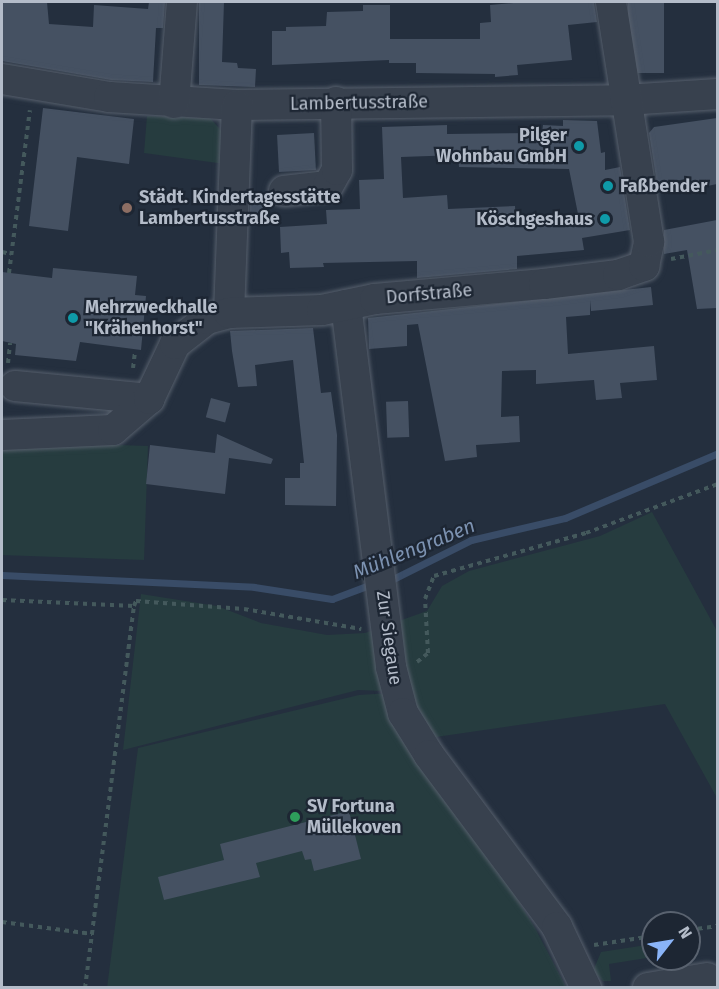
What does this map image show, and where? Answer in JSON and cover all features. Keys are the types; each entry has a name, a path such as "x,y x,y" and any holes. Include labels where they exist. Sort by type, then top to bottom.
{"street":[{"path":"174,103 182,2"},
{"name":"Dorfstraße","path":"2,435 113,430 149,399 175,344 199,323 229,314 322,310 375,299 618,275 644,266 649,242 611,2"},
{"path":"2,79 2,85"},
{"name":"Lambertusstraße","path":"2,79 174,103 237,105 625,100 717,94"},
{"path":"284,191 328,186 337,170 336,102"},
{"path":"229,314 237,105"},
{"name":"Zur Siegaue","path":"346,305 388,639 404,713 418,738 569,949 586,987"},
{"path":"15,386 149,399"},
{"path":"648,987 707,978"}],"path":[{"path":"9,273 34,84"},
{"path":"663,261 717,250"},
{"path":"2,252 11,254"},
{"path":"85,987 136,601 244,609 366,629 388,639 420,662 428,653 424,599 434,576 586,533 717,484"},
{"path":"2,600 134,606"},
{"path":"2,922 92,934"},
{"path":"701,928 717,926"},
{"path":"569,949 641,938"}],"green space":[{"path":"147,116 210,118 226,136 225,164 144,153"},
{"path":"2,441 148,446 144,560 2,555"},
{"path":"652,512 717,631 717,798 665,704 429,738 408,692 358,690 123,750 141,594 217,606 261,623 327,635 365,633 427,611 442,586 469,571 600,536"},
{"name":"SV Fortuna Müllekoven","path":"390,693 535,928 566,987 107,988 138,748 359,695"},
{"path":"641,946 641,959 609,964 611,981 603,981 593,971 601,952"}],"building":[{"path":"2,2 47,2 49,24 93,27 94,5 148,9 149,2 165,2 163,28 156,28 153,82 111,80 2,61"},
{"path":"199,2 224,2 222,62 237,63 238,68 256,69 255,87 199,85"},
{"path":"525,2 594,3 597,22 568,25 572,60 517,65 518,75 495,77 495,74 416,73 416,63 389,63 389,60 272,65 272,31 286,31 286,27 326,26 327,12 363,11 363,5 390,5 390,39 480,39 480,23 491,22 490,5"},
{"path":"628,2 664,2 664,73 628,73"},
{"path":"43,108 134,119 129,164 77,157 68,231 29,226"},
{"path":"717,118 717,184 688,190 686,179 657,184 649,133 654,127"},
{"path":"563,120 597,121 601,153 605,152 605,170 620,167 630,230 582,238 584,250 517,256 517,269 417,278 417,261 323,263 324,267 290,268 289,252 281,253 280,227 327,224 326,210 360,209 359,180 384,179 382,127 447,125 447,134 542,133 543,125 563,126","holes":["458,155 459,167 569,169 579,219 516,225 515,206 448,209 447,195 403,198 401,157"]},
{"path":"314,133 316,170 279,172 277,135"},
{"path":"250,202 266,202 266,223 250,223"},
{"path":"717,220 717,308 697,309 687,250 664,254 664,230"},
{"name":"Mehrzweckhalle \"Krähenhorst\"","path":"53,268 137,276 135,295 146,296 141,350 80,342 76,361 15,355 16,344 2,341 2,272 52,278"},
{"path":"651,287 653,305 591,311 590,300 590,315 566,317 568,354 654,346 657,380 620,383 622,398 596,400 594,380 536,384 536,370 502,371 501,417 519,416 520,442 476,445 477,457 445,461 418,324 407,325 407,346 369,349 368,318"},
{"path":"313,328 321,393 331,392 337,435 336,506 285,505 285,478 300,478 300,463 304,463 293,360 255,365 257,386 238,387 232,351 230,331"},
{"path":"211,398 230,403 225,422 206,417"},
{"path":"408,401 409,437 387,438 386,402"},
{"path":"217,434 273,459 271,464 229,458 225,494 146,484 150,445 215,453"},
{"path":"349,811 361,859 314,871 311,859 305,860 302,851 256,863 260,877 164,900 158,877 224,860 220,844"}],"waterway":[{"name":"Mühlengraben","path":"389,581 471,540 565,518 718,453"},
{"name":"Mühlengraben","path":"2,575 254,587 332,599 372,584"}],"place":[{"name":"Pilger Wohnbau GmbH","path":"579,146"},
{"name":"Faßbender","path":"608,186"},
{"name":"Städt. Kindertagesstätte Lambertusstraße","path":"127,208"},
{"name":"Köschgeshaus","path":"605,219"},
{"name":"Mehrzweckhalle \"Krähenhorst\"","path":"73,318"},
{"name":"SV Fortuna Müllekoven","path":"295,817"}]}
